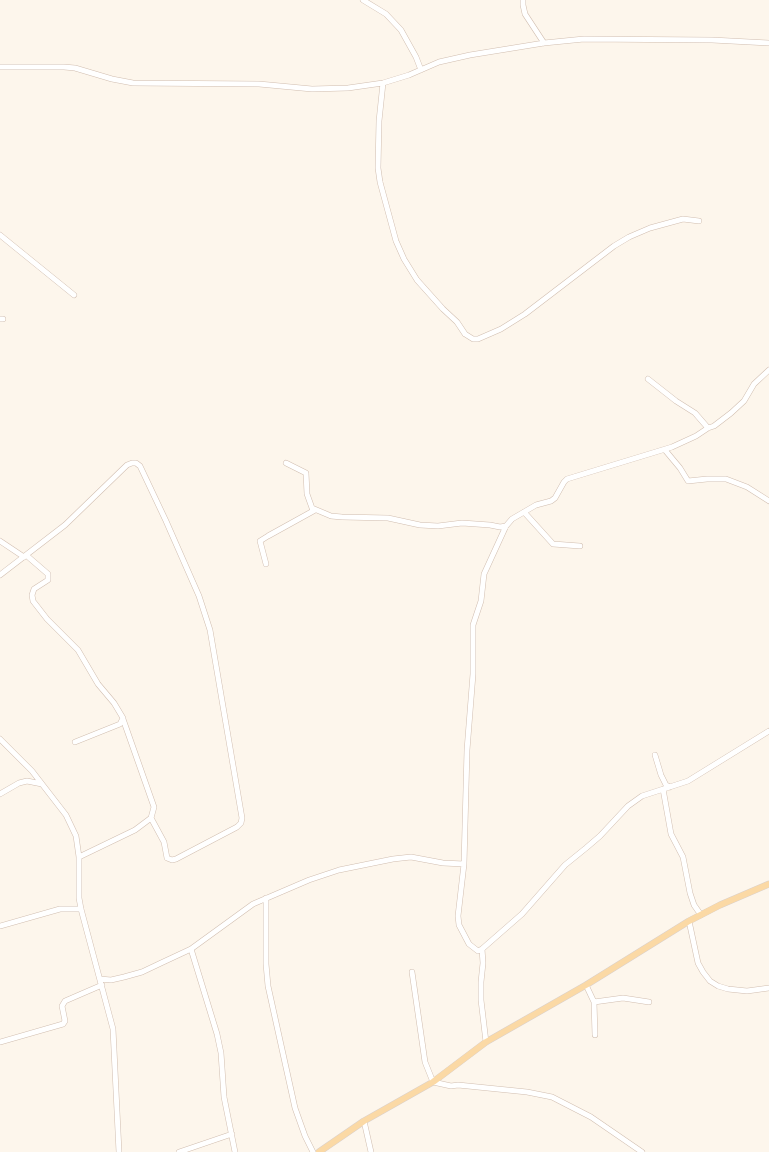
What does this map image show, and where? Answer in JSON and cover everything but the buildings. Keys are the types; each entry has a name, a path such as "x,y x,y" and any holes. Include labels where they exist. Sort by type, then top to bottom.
{"main road":[{"path":"319,1152 364,1121 433,1082 486,1042 586,985 689,921 720,905 769,884"}],"street":[{"path":"363,0 386,14 401,30 416,57 421,70"},
{"path":"523,0 525,14 544,43"},
{"path":"0,66 75,68 112,79 133,83 259,84 312,89 348,88 383,83 409,75 439,62 470,55 544,43 584,39 712,40 769,43"},
{"path":"383,83 378,128 378,168 380,182 396,241 404,259 417,280 457,322 465,334 473,339 478,339 501,330 525,314 614,246 629,237 650,228 683,219 699,221"},
{"path":"0,235 74,295"},
{"path":"769,370 754,384 744,401 714,426 665,450 567,479 555,498 551,501 536,505 512,520 506,526 484,574 481,601 474,625 473,674 467,750 464,864 458,916 459,925 468,944 478,951 482,949 522,914 564,864 600,836 628,806 642,796 688,781 769,731"},
{"path":"648,379 694,413 708,428"},
{"path":"665,450 688,481 726,479 747,487 769,501"},
{"path":"0,575 65,525 127,465 132,463 140,466 199,596 210,630 242,818 241,823 237,827 172,860 167,858 164,842 151,818"},
{"path":"286,463 306,473 308,500 312,508 331,516 388,518 431,526 462,523 500,527 506,526"},
{"path":"266,564 260,541 315,510"},
{"path":"524,512 553,544 580,546"},
{"path":"0,541 25,556 48,574 48,580 34,589 32,595 33,601 47,619 78,650 98,684 114,703 123,718 154,807 151,818 135,830 79,857"},
{"path":"75,742 120,724 123,718"},
{"path":"0,739 32,771 66,815 76,836 79,857 79,898 81,909 113,1029 120,1152"},
{"path":"655,755 661,775 666,785 670,787"},
{"path":"0,794 19,783 27,781 42,784"},
{"path":"663,789 671,834 683,857 690,893 694,905 701,915"},
{"path":"0,1042 63,1024 65,1021 62,1006 65,1001 101,982 142,972 191,949 253,904 309,880 339,870 393,859 411,858 443,863 464,864"},
{"path":"266,898 266,964 268,986 295,1108 305,1136 314,1152"},
{"path":"0,926 60,909 81,909"},
{"path":"689,921 698,963 710,981 718,986 747,991 769,988"},
{"path":"191,949 217,1034 224,1098 235,1152"},
{"path":"482,949 483,963 481,1000 486,1042"},
{"path":"412,972 425,1062 433,1082 451,1086 458,1085 527,1092 552,1097 591,1117 642,1152"},
{"path":"586,985 594,1002 595,1035"},
{"path":"594,1002 624,998 649,1002"},
{"path":"364,1121 371,1152"},
{"path":"179,1152 232,1134"}]}
